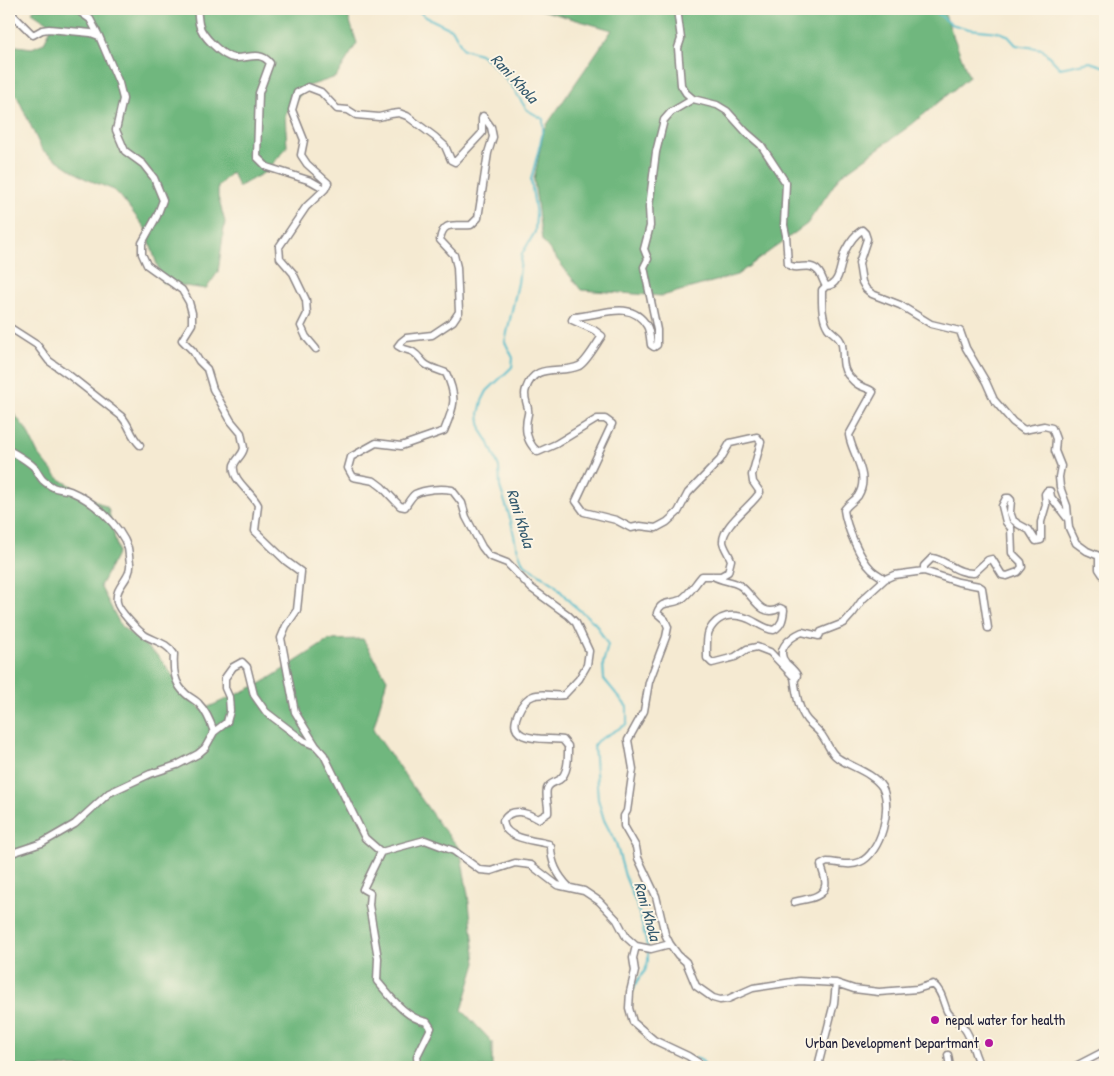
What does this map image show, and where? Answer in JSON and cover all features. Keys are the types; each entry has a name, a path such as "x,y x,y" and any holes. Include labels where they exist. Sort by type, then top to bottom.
{"street":[{"path":"76,9 90,18 118,83 123,99 116,130 125,151 143,164 154,178 164,200 142,244 142,254 146,264 182,290 192,313 192,324 182,340 208,369 213,389 231,421 241,433 244,448 234,467 235,478 246,487 258,506 254,531 286,561 301,572 296,610 281,638 296,712 316,746 324,755 365,838 381,852"},
{"path":"197,9 199,26 222,54 236,58 258,55 266,57 270,63 259,93 257,157 268,167 312,181 325,189"},
{"path":"677,9 681,39 678,48 681,84 686,93 694,99 723,108 766,150 786,183 784,225 788,247 788,264 794,267 803,265 813,267 820,274 826,286"},
{"path":"9,11 33,35 42,30 49,29 91,33 99,36"},
{"path":"316,349 306,337 301,326 307,314 306,300 293,273 280,258 279,247 306,207 325,189 328,183 307,164 301,155 304,140 292,110 298,93 308,87 321,92 337,108 348,110 356,115 379,117 399,114 407,116 435,136 445,146 451,160 455,162 482,133 482,119 484,116 491,127 493,137 488,153 478,218 471,225 447,226 443,230 440,240 454,255 457,267 458,312 453,321 432,335 406,338 398,346 402,350 411,350 420,357 423,363 446,373 453,388 454,399 444,431 401,446 376,443 351,457 348,468 353,477 374,482 382,487 400,506 405,507 414,495 422,492 442,488 452,490 462,503 466,517 489,556 507,563 531,588 576,623 589,651 585,670 564,695 535,695 527,699 518,712 516,721 520,734 528,738 563,740 568,746 566,768 560,779 548,786 546,791 548,813 545,816 538,819 524,813 513,812 507,815 503,821 506,830 515,835 527,840 549,844 551,847 551,858 556,870 569,887"},
{"path":"694,99 671,112 664,120 656,152 650,207 650,226 644,249 648,259 644,267 657,330 658,345 654,347 651,345 648,327 635,312 624,310 574,317 572,320 594,330 602,336 580,366 545,370 533,377 526,388 524,401 529,409 526,430 528,439 531,446 538,452 556,444 597,419 605,419 612,424 576,501 584,512 616,520 631,528 640,526 656,528 667,522 678,512 688,493 720,460 730,442 757,437 761,442 752,475 753,482 760,492 729,528 723,538 723,545 731,560 728,572 721,576 702,576 683,597 664,604 657,613 668,627 649,682 644,712 628,740 632,769 624,826 636,847 638,858 656,896 665,934 670,944 686,962 696,986 712,998 728,999 753,988 804,980 836,983 854,989 879,992 917,989 933,984 937,987 948,1013 966,1029 974,1054 981,1067"},
{"path":"885,579 871,570 863,558 849,531 844,514 847,505 858,496 862,486 861,468 849,435 873,392 856,384 847,374 842,344 840,339 829,329 822,308 822,290 835,282 844,252 851,240 862,230 867,238 859,263 862,282 866,289 872,294 900,306 931,324 960,331 966,348 994,400 1013,422 1024,430 1044,426 1052,428 1056,440 1055,451 1061,466 1060,487 1066,506 1069,528 1076,543 1087,551 1099,556 1098,569 1105,578"},
{"path":"9,327 37,345 49,361 126,420 132,437 140,445"},
{"path":"9,450 34,467 39,478 53,488 68,490 92,503 111,521 128,548 130,567 128,577 119,586 117,602 123,612 144,635 169,646 174,654 173,668 175,679 184,693 200,704 214,732"},
{"path":"924,571 924,566 932,558 938,559 958,570 974,574 988,560 992,559 1002,575 1007,576 1018,572 1022,567 1021,562 1012,554 1011,528 1006,522 1002,506 1006,498 1011,500 1010,512 1013,520 1029,530 1036,541 1041,540 1041,522 1047,491 1050,491 1051,497 1068,520"},
{"path":"794,677 796,678 798,675 785,662 782,655 782,649 786,641 802,632 819,636 821,632 844,623 863,599 885,579 894,575 924,571 982,588 988,628"},
{"path":"713,576 721,581 738,584 763,610 774,611 780,608 784,610 780,626 774,630 765,628 752,620 737,615 726,616 718,620 708,632 707,658 709,662 719,662 734,657 747,649 757,647 770,652 794,677 800,708 807,720 822,735 830,751 836,757 876,780 882,788 886,806 883,826 870,856 856,864 827,862 821,865 826,884 824,890 815,897 794,902"},
{"path":"9,854 42,843 75,824 109,793 150,774 177,765 198,754 205,748 214,732 227,722 229,718 229,698 225,688 226,678 233,666 242,662 247,667 254,695 266,712 304,741 316,746"},
{"path":"418,1067 417,1056 431,1028 427,1022 418,1020 407,1013 377,981 378,958 369,905 370,893 363,889 381,852 424,840 454,851 480,870 491,871 515,863 531,865 557,885 584,891 598,901 617,920 626,937 636,946 643,949 652,949 670,944"},
{"path":"636,946 633,958 635,971 630,992 629,1008 633,1022 654,1040 688,1056 703,1067"},
{"path":"821,1067 818,1062 834,1004 836,983"},
{"path":"1074,1067 1105,1051"},
{"path":"948,1055 950,1067"}],"shaded area":[{"path":"1105,1054 1105,1067 1079,1067"}],"green space":[{"path":"34,9 346,10 357,43 336,77 306,87 285,114 287,147 267,171 238,187 232,172 218,186 218,197 225,222 218,272 206,289 163,283 145,228 121,197 114,190 84,178 42,150 18,98 9,89 9,45 32,48 44,43 52,25 32,12"},
{"path":"538,9 899,9 944,12 969,77 911,125 840,176 807,224 737,275 662,296 581,290 542,240 534,180 544,129 612,30"},
{"path":"9,408 26,429 38,454 58,478 108,508 118,552 100,586 121,626 158,656 202,710 262,683 329,640 363,639 387,679 373,730 439,824 460,849 468,895 476,963 462,1010 492,1042 492,1067 9,1067"}],"waterway":[{"name":"Rani Khola","path":"416,9 426,17 453,30 463,49 480,54 489,61 511,85 527,110 543,119 543,132 531,180 536,215 535,232 522,254 518,283 505,342 513,358 512,367 487,391 479,414 481,430 499,467 500,487 523,563 554,584 571,603 595,623 608,645 603,664 604,679 627,707 627,724 597,741 594,745 598,799 604,820 616,843 625,876 638,908 648,950 648,961 645,971 637,981 633,991"},
{"path":"932,9 951,24 969,29 999,32 1007,35 1016,45 1042,49 1060,68 1090,62 1105,67"},
{"name":"Rani Khola","path":"696,1058 707,1067"}],"place":[{"name":"nepal water for health","path":"935,1020"},
{"name":"Urban Development Departmant","path":"989,1043"}]}
